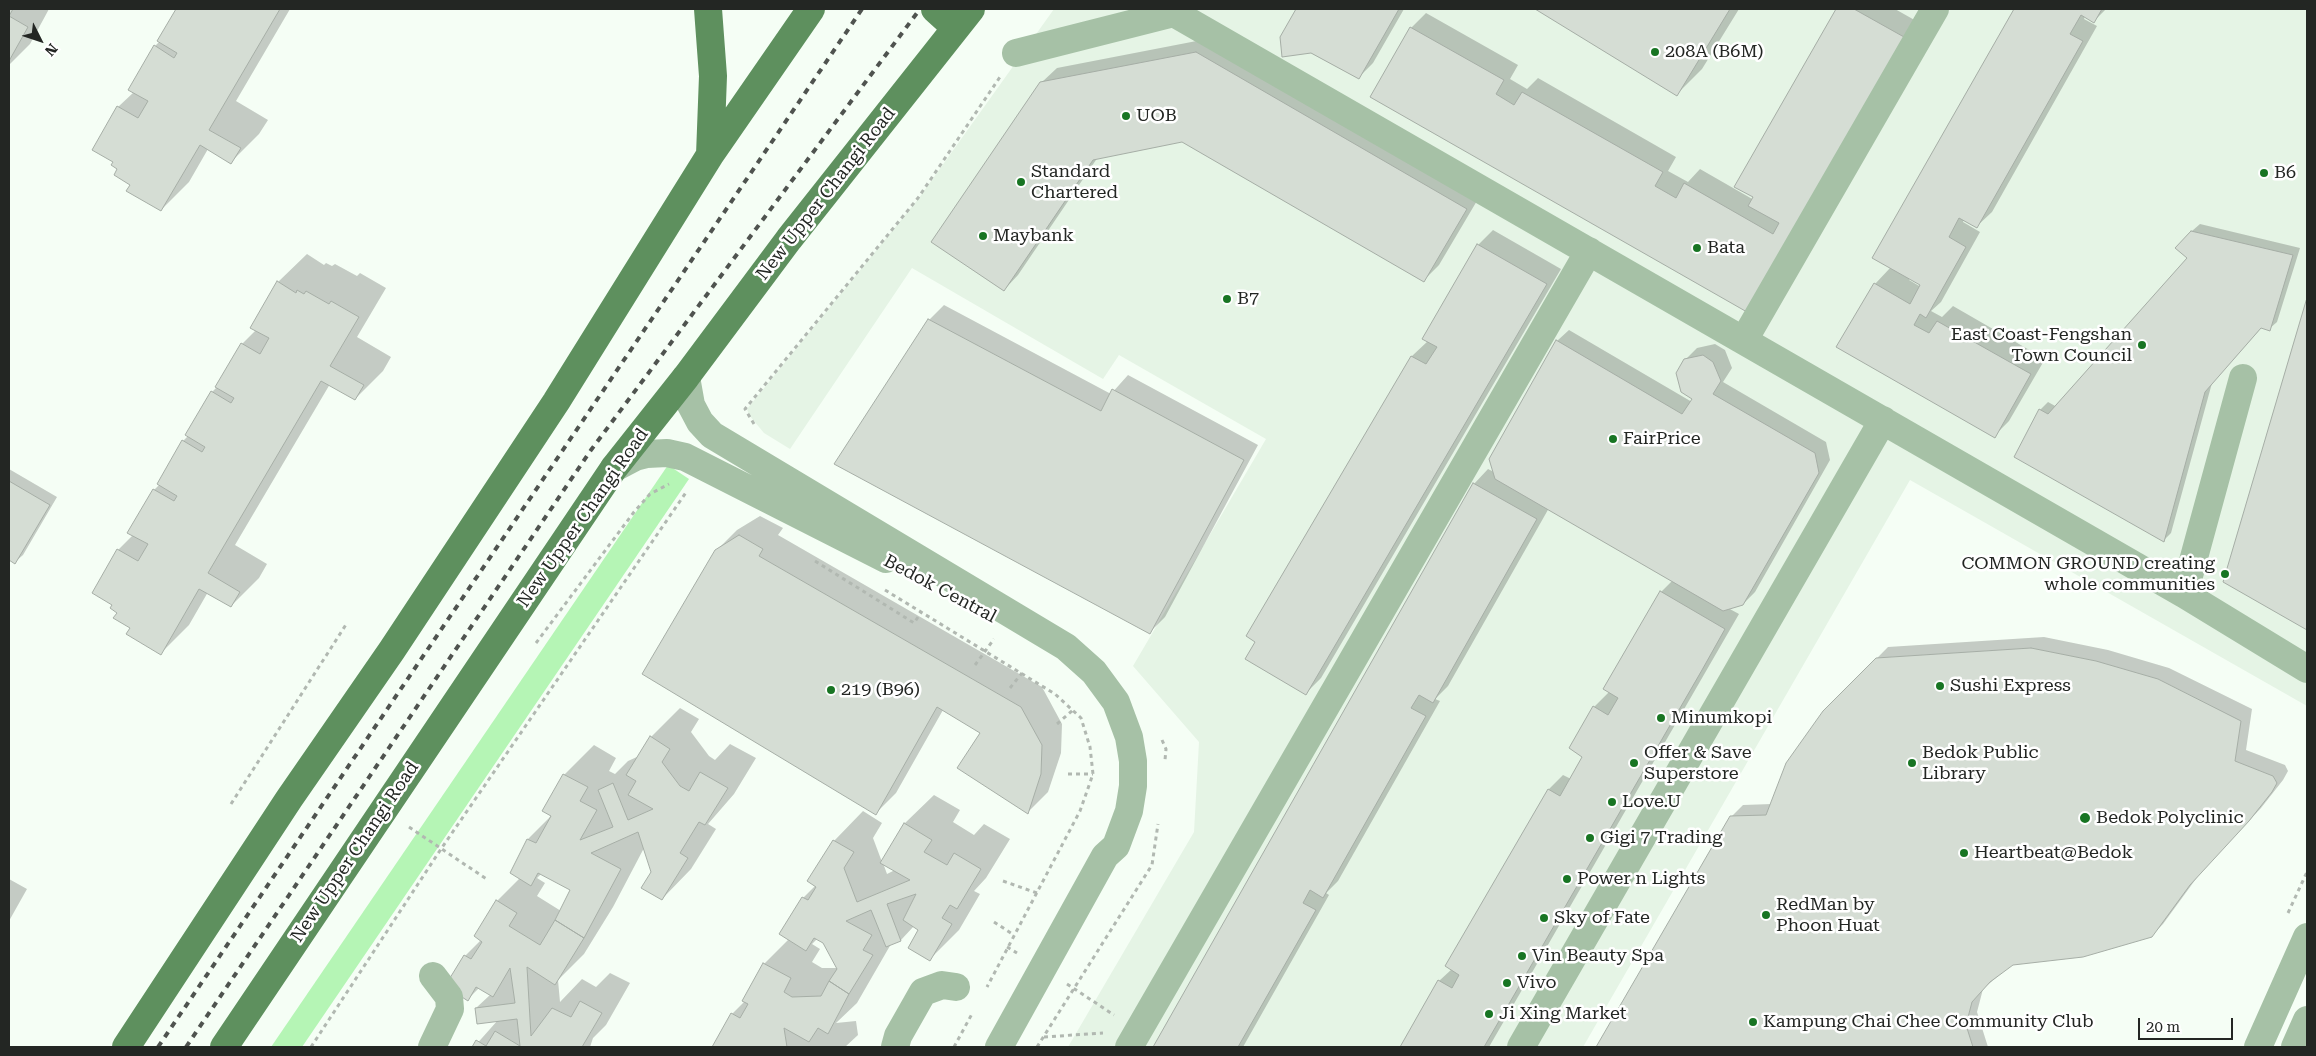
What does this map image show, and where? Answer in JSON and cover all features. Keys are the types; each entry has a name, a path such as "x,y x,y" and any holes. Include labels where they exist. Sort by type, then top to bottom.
{"main road":[{"path":"708,9 713,76 710,155"},
{"path":"126,1047 289,799 392,650 561,394 710,155 812,9"},
{"path":"934,9 963,18"},
{"name":"New Upper Changi Road","path":"224,1047 614,468 963,18"}],"street":[{"path":"1744,340 1935,9"},
{"path":"1016,53 1173,11 2184,594 2307,669"},
{"path":"1134,1039 1589,251"},
{"name":"Bedok Central","path":"686,377 689,400 696,417 717,439 1066,647 1100,678 1116,702 1126,725 1132,749 1134,774 1129,811 1116,846 1105,856 999,1047"},
{"path":"2184,594 2244,378"},
{"path":"1521,1047 1883,420"},
{"name":"Bedok Central","path":"614,468 635,457 647,454 667,453 685,457 956,595 1074,667 1094,688 1107,706 1122,750 1124,773 1121,796 1116,819 1106,841 1105,856"},
{"path":"2258,1047 2307,937"},
{"path":"432,1047 450,1010 449,997 433,976"},
{"path":"895,1047 898,1036 923,992 942,985 956,987"},
{"path":"2295,1047 2307,1020"}],"path":[{"path":"757,430 745,409 918,198 1016,53"},
{"path":"311,1047 441,849 689,488"},
{"path":"815,561 914,623 922,611"},
{"path":"880,587 1056,694 1081,718 1090,747 1094,774 1080,811 986,989"},
{"path":"231,804 347,622"},
{"path":"976,665 986,651"},
{"path":"1010,688 1022,674"},
{"path":"1058,724 1073,710"},
{"path":"1160,735 1166,749 1164,768"},
{"path":"1068,774 1094,774"},
{"path":"1037,1047 1152,865 1159,822"},
{"path":"414,831 488,880"},
{"path":"1003,880 1037,893"},
{"path":"994,922 1014,935"},
{"path":"1075,989 1134,1039"},
{"path":"954,1047 977,1004"},
{"path":"1044,1037 1134,1039"}],"shaded area":[{"path":"1054,9 2307,9 2307,706 1910,480 1583,1047 1068,1047 1194,832 1199,742 1133,666 1266,439 1119,355 1103,379 912,268 790,449 764,433 749,415 747,409 919,198"},
{"path":"668,465 689,479 302,1047 271,1047"}],"building":[{"path":"176,9 280,9 209,130 241,148 231,164 200,145 161,211 126,191 130,185 114,175 117,169 111,165 113,162 92,150 117,106 138,118 148,101 128,90 154,45 174,58 177,53 157,41"},
{"path":"1296,9 1399,9 1359,79 1311,53 1282,57 1280,37"},
{"name":"208A (B6M)","path":"1535,9 1730,9 1677,96"},
{"path":"1836,9 1854,9 1904,37 1747,312 1370,97 1410,27 1504,80 1496,94 1514,105 1522,92 1663,172 1655,186 1676,198 1684,183 1773,234 1779,223 1748,206 1753,197 1734,187"},
{"path":"2014,9 2102,9 2094,23 2081,15 2070,34 2083,41 1977,228 1959,218 1949,237 1966,247 1926,318 1920,314 1914,325 1929,333 1937,321 2031,374 1995,438 1836,347 1874,283 1910,304 1920,285 1872,258"},
{"path":"9,16 28,27 9,61"},
{"path":"1196,52 1467,209 1424,282 1182,142 1093,160 1004,291 931,242 1040,82"},
{"path":"2191,231 2293,255 2270,331 2261,328 2205,392 2164,542 2014,457 2039,409 2048,414 2187,258 2175,248"},
{"path":"1477,244 1547,284 1306,695 1245,659 1255,642 1246,636 1411,356 1426,364 1437,347 1422,339"},
{"path":"277,281 296,293 297,290 304,294 306,291 329,304 331,301 359,317 330,366 364,385 355,400 321,381 208,573 240,592 231,607 199,589 161,655 126,634 130,628 113,618 117,613 110,608 112,605 92,593 117,549 138,561 148,544 127,533 153,489 174,501 177,496 157,484 182,440 202,452 205,447 185,435 211,391 231,403 234,398 215,387 241,343 260,354 269,338 250,328"},
{"path":"2307,302 2307,630 2223,582"},
{"path":"928,319 1101,411 1112,389 1244,460 1150,634 834,464"},
{"path":"1556,340 1682,414 1692,399 1681,392 1676,373 1684,359 1703,355 1713,362 1721,381 1713,394 1815,453 1819,473 1743,605 1723,611 1495,479 1489,459"},
{"path":"9,481 50,505 15,564 9,560"},
{"path":"1473,483 1537,519 1433,703 1419,695 1411,708 1426,716 1323,898 1310,890 1303,903 1316,910 1238,1047 1153,1047"},
{"name":"219 (B96)","path":"739,535 763,549 759,556 1021,707 1042,745 1041,774 1028,814 957,768 980,733 937,707 876,815 642,674 715,550"},
{"path":"1660,591 1725,629 1702,670 1484,1047 1400,1047 1438,980 1452,988 1459,975 1445,966 1548,789 1560,796 1582,757 1569,748 1593,706 1608,715 1618,698 1603,689"},
{"name":"Heartbeat@Bedok","path":"2031,648 2096,661 2158,679 2241,721 2235,761 2273,776 2277,783 2249,821 2190,885 2152,937 2083,957 2013,965 1990,982 1972,1002 1966,1025 1973,1047 1596,1047 1730,816 1766,815 1786,763 1823,711 1876,658"},
{"path":"650,736 670,749 662,762 680,786 689,791 700,772 728,788 705,825 699,822 680,853 688,858 662,900 641,888 651,872 638,832 591,853 621,869 584,938 555,920 570,890 538,873 531,886 510,873 527,839 536,843 551,816 542,811 563,774 588,787 580,801 597,810 580,840 613,827 598,790 613,783 628,820 653,809 628,795 636,781 626,775"},
{"path":"904,823 932,840 924,852 947,865 954,853 981,869 957,909 950,905 942,918 952,924 930,961 908,948 918,930 903,920 916,894 887,904 901,941 886,947 871,910 846,921 872,935 863,950 873,955 849,994 829,981 837,969 823,943 814,938 806,951 779,934 802,897 808,900 816,887 807,881 833,840 854,852 844,868 857,902 910,880 880,863"},
{"path":"496,900 517,913 509,926 540,945 555,920 584,938 555,985 527,967 531,1036 552,1008 571,1017 580,1001 602,1013 582,1047 472,1047 476,1040 486,1046 495,1031 520,1046 517,1019 477,1024 475,1008 515,1003 510,968 493,997 476,987 468,1001 445,986 464,955 471,959 482,942 474,936"},
{"path":"763,963 791,978 784,992 792,997 821,996 829,981 849,994 828,1034 818,1028 809,1042 784,1028 787,1047 712,1047 731,1013 740,1018 748,1004 742,1001"}],"railway":[{"path":"158,1047 862,9"},
{"path":"186,1047 591,450 920,9"}],"place":[{"name":"208A (B6M)","path":"1655,52"},
{"name":"UOB","path":"1126,116"},
{"name":"B6","path":"2264,173"},
{"name":"Standard Chartered","path":"1021,182"},
{"name":"Maybank","path":"983,236"},
{"name":"Bata","path":"1697,248"},
{"name":"B7","path":"1227,299"},
{"name":"East Coast-Fengshan Town Council","path":"2142,345"},
{"name":"FairPrice","path":"1613,439"},
{"name":"COMMON GROUND creating whole communities","path":"2225,574"},
{"name":"Sushi Express","path":"1940,686"},
{"name":"219 (B96)","path":"831,690"},
{"name":"Minumkopi","path":"1661,718"},
{"name":"Offer & Save Superstore","path":"1634,763"},
{"name":"Bedok Public Library","path":"1912,763"},
{"name":"Love.U","path":"1612,802"},
{"name":"Bedok Polyclinic","path":"2085,818"},
{"name":"Gigi 7 Trading","path":"1590,838"},
{"name":"Heartbeat@Bedok","path":"1964,853"},
{"name":"Power n Lights","path":"1567,879"},
{"name":"RedMan by Phoon Huat","path":"1766,915"},
{"name":"Sky of Fate","path":"1544,918"},
{"name":"Vin Beauty Spa","path":"1522,956"},
{"name":"Vivo","path":"1507,983"},
{"name":"Ji Xing Market","path":"1489,1014"},
{"name":"Kampung Chai Chee Community Club","path":"1753,1022"}]}
